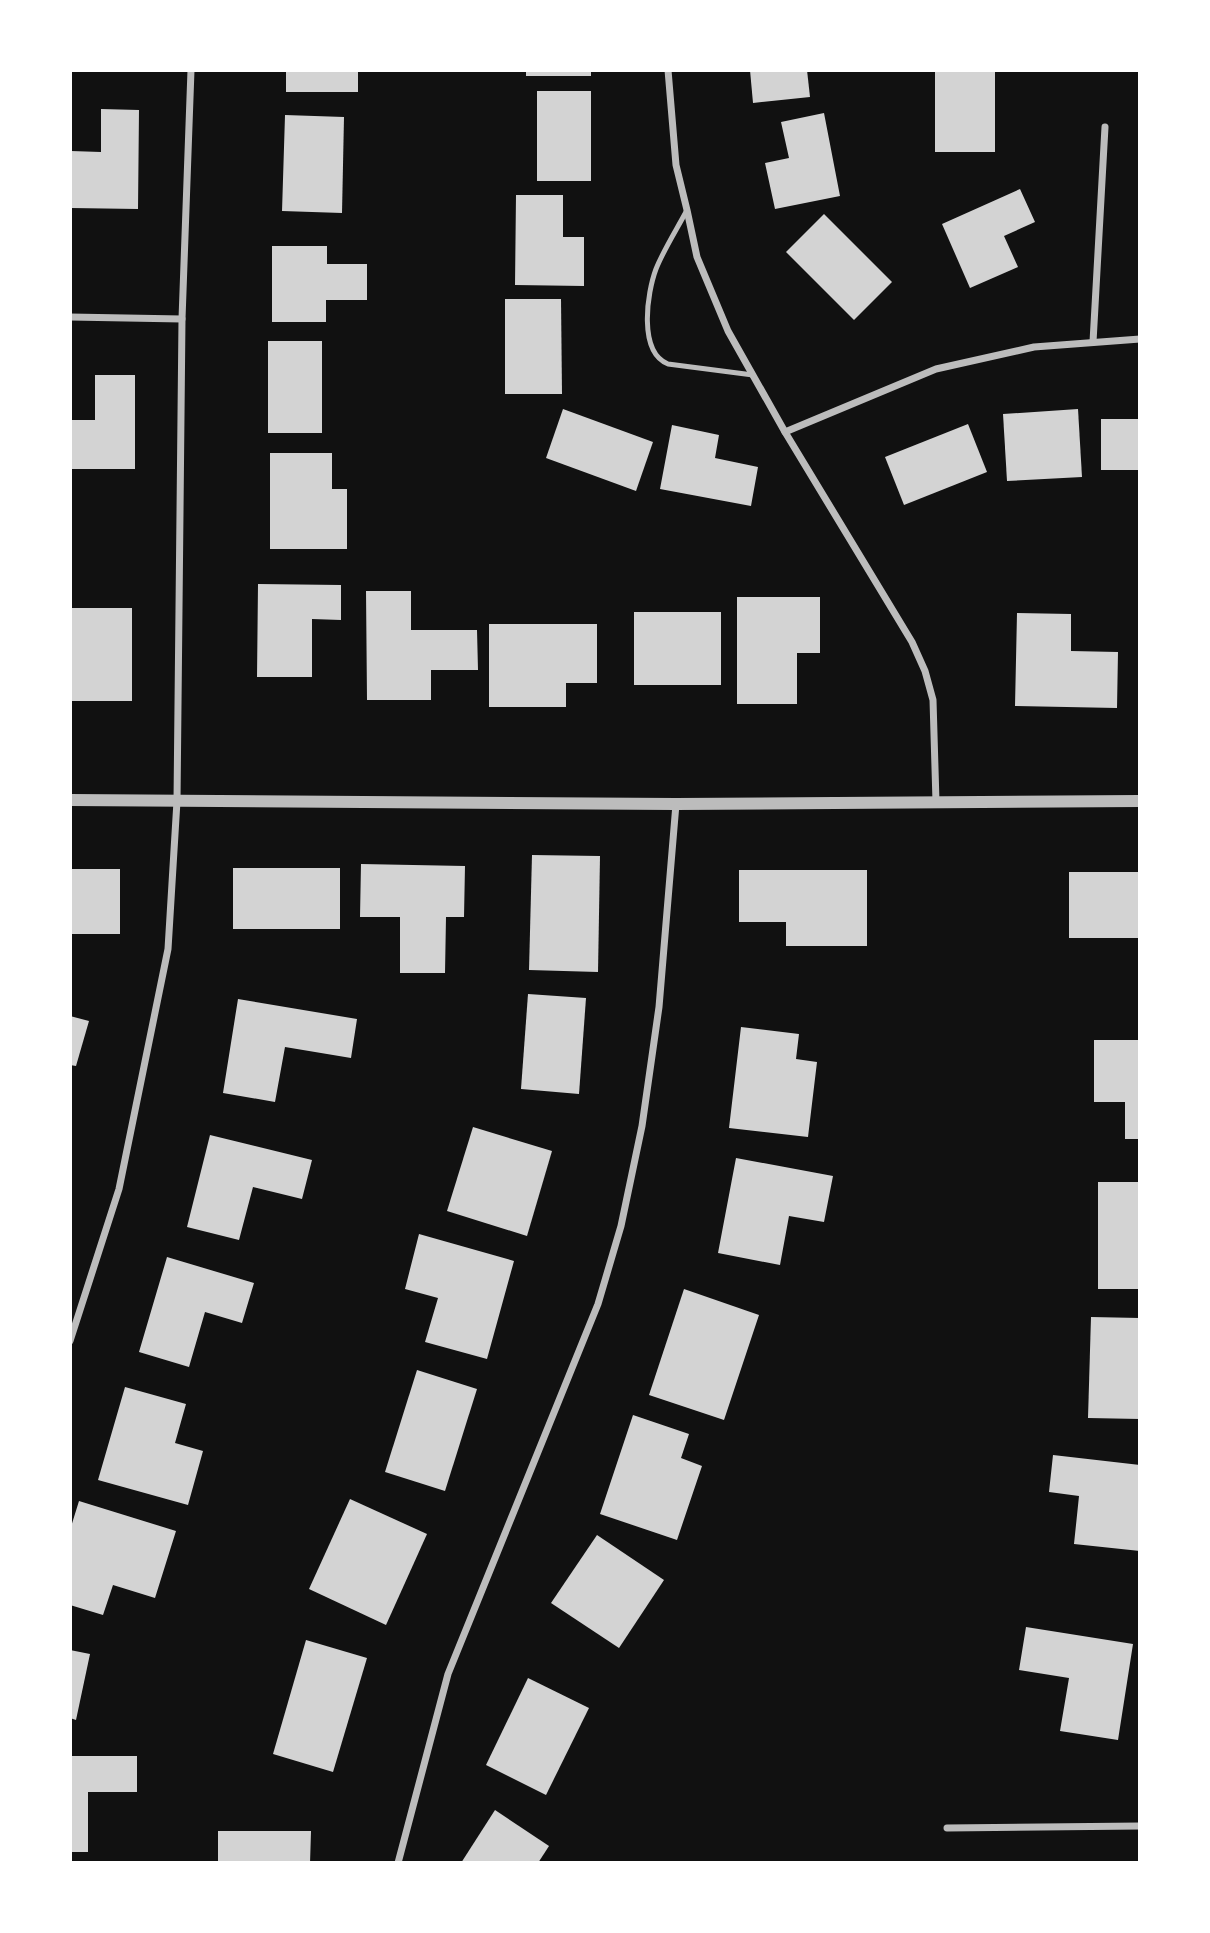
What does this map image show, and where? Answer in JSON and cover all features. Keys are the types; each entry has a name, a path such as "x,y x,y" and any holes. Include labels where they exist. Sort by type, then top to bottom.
{"street":[{"path":"70,1341 119,1189 166,962 177,801 182,319 191,70"},
{"path":"668,70 676,165 697,257 728,331 785,432 912,642 925,671 933,700 936,802"},
{"path":"1093,342 1105,127"},
{"path":"70,317 182,319"},
{"path":"785,432 936,369 1034,347 1140,340"},
{"path":"70,800 676,804 1140,801"},
{"path":"398,1863 448,1674 598,1304 621,1226 642,1125 659,1007 676,804"},
{"path":"947,1828 1140,1826"}],"lane":[{"path":"687,210 657,268 650,294 649,332 652,350 668,364 753,375"}],"building":[{"path":"286,70 358,70 358,92 286,92"},
{"path":"526,70 591,70 591,76 526,76"},
{"path":"750,70 807,70 810,97 753,103"},
{"path":"935,70 995,70 995,152 935,152"},
{"path":"537,91 591,91 591,181 537,181"},
{"path":"101,109 139,110 138,209 71,208 71,151 101,152"},
{"path":"824,113 840,196 775,209 765,163 789,158 781,122"},
{"path":"285,115 344,117 342,213 282,211"},
{"path":"1020,189 1035,222 1004,236 1018,267 970,288 942,224"},
{"path":"516,195 563,195 563,237 584,237 584,286 515,285"},
{"path":"824,214 892,282 854,320 786,252"},
{"path":"272,246 327,246 327,264 367,264 367,300 326,300 326,322 272,322"},
{"path":"505,299 561,299 562,394 505,394"},
{"path":"268,341 322,341 322,433 268,433"},
{"path":"95,375 135,375 135,469 70,469 70,420 95,420"},
{"path":"563,409 653,442 636,491 546,458"},
{"path":"1078,409 1082,477 1007,481 1003,414"},
{"path":"1101,419 1140,419 1140,470 1101,470"},
{"path":"968,424 987,472 904,505 885,457"},
{"path":"672,425 719,435 715,458 758,467 751,506 660,489"},
{"path":"270,453 332,453 332,489 347,489 347,549 270,549"},
{"path":"258,584 341,585 341,620 312,619 312,677 257,677"},
{"path":"366,591 411,591 411,630 477,630 478,670 431,670 431,700 367,700"},
{"path":"737,597 820,597 820,653 797,653 797,704 737,704"},
{"path":"70,608 132,608 132,701 70,701"},
{"path":"634,612 721,612 721,685 634,685"},
{"path":"1017,613 1071,614 1071,651 1118,652 1117,708 1015,706"},
{"path":"489,624 597,624 597,683 566,683 566,707 489,707"},
{"path":"532,855 600,856 598,972 529,970"},
{"path":"361,864 465,866 464,917 446,917 445,973 400,973 400,917 360,917"},
{"path":"233,868 340,868 340,929 233,929"},
{"path":"70,869 120,869 120,934 70,934"},
{"path":"739,870 867,870 867,946 786,946 786,922 739,922"},
{"path":"1069,872 1140,872 1140,938 1069,938"},
{"path":"528,994 586,998 579,1094 521,1089"},
{"path":"238,999 357,1019 351,1058 285,1047 275,1102 223,1093"},
{"path":"70,1016 89,1021 76,1066 70,1065"},
{"path":"741,1027 799,1034 796,1059 817,1062 808,1137 729,1128"},
{"path":"1094,1040 1140,1040 1140,1139 1125,1139 1125,1102 1094,1102"},
{"path":"473,1127 552,1151 527,1236 447,1211"},
{"path":"210,1135 312,1160 302,1199 253,1187 239,1240 187,1227"},
{"path":"736,1158 833,1176 824,1222 789,1216 780,1265 718,1253"},
{"path":"1098,1182 1140,1182 1140,1289 1098,1289"},
{"path":"419,1234 514,1261 487,1359 425,1342 438,1298 405,1289"},
{"path":"167,1257 254,1283 242,1323 205,1312 189,1367 139,1352"},
{"path":"684,1289 759,1315 724,1420 649,1395"},
{"path":"1091,1317 1140,1318 1140,1419 1088,1418"},
{"path":"417,1370 477,1389 445,1491 385,1472"},
{"path":"125,1387 186,1404 175,1443 203,1451 188,1505 98,1480"},
{"path":"633,1415 689,1434 681,1458 702,1466 677,1540 600,1514"},
{"path":"1053,1455 1140,1465 1140,1551 1074,1544 1079,1496 1049,1492"},
{"path":"350,1499 427,1534 386,1625 309,1589"},
{"path":"79,1501 176,1531 155,1598 113,1585 103,1615 70,1605 70,1530"},
{"path":"597,1535 664,1580 619,1648 551,1603"},
{"path":"1026,1627 1133,1644 1118,1740 1060,1731 1069,1678 1019,1670"},
{"path":"306,1640 367,1658 333,1772 273,1754"},
{"path":"70,1650 90,1654 76,1720 70,1718"},
{"path":"528,1678 589,1708 546,1795 486,1765"},
{"path":"70,1756 137,1756 137,1792 88,1792 88,1852 70,1852"},
{"path":"495,1810 549,1846 538,1863 461,1863"},
{"path":"218,1831 311,1831 310,1863 218,1863"}]}
